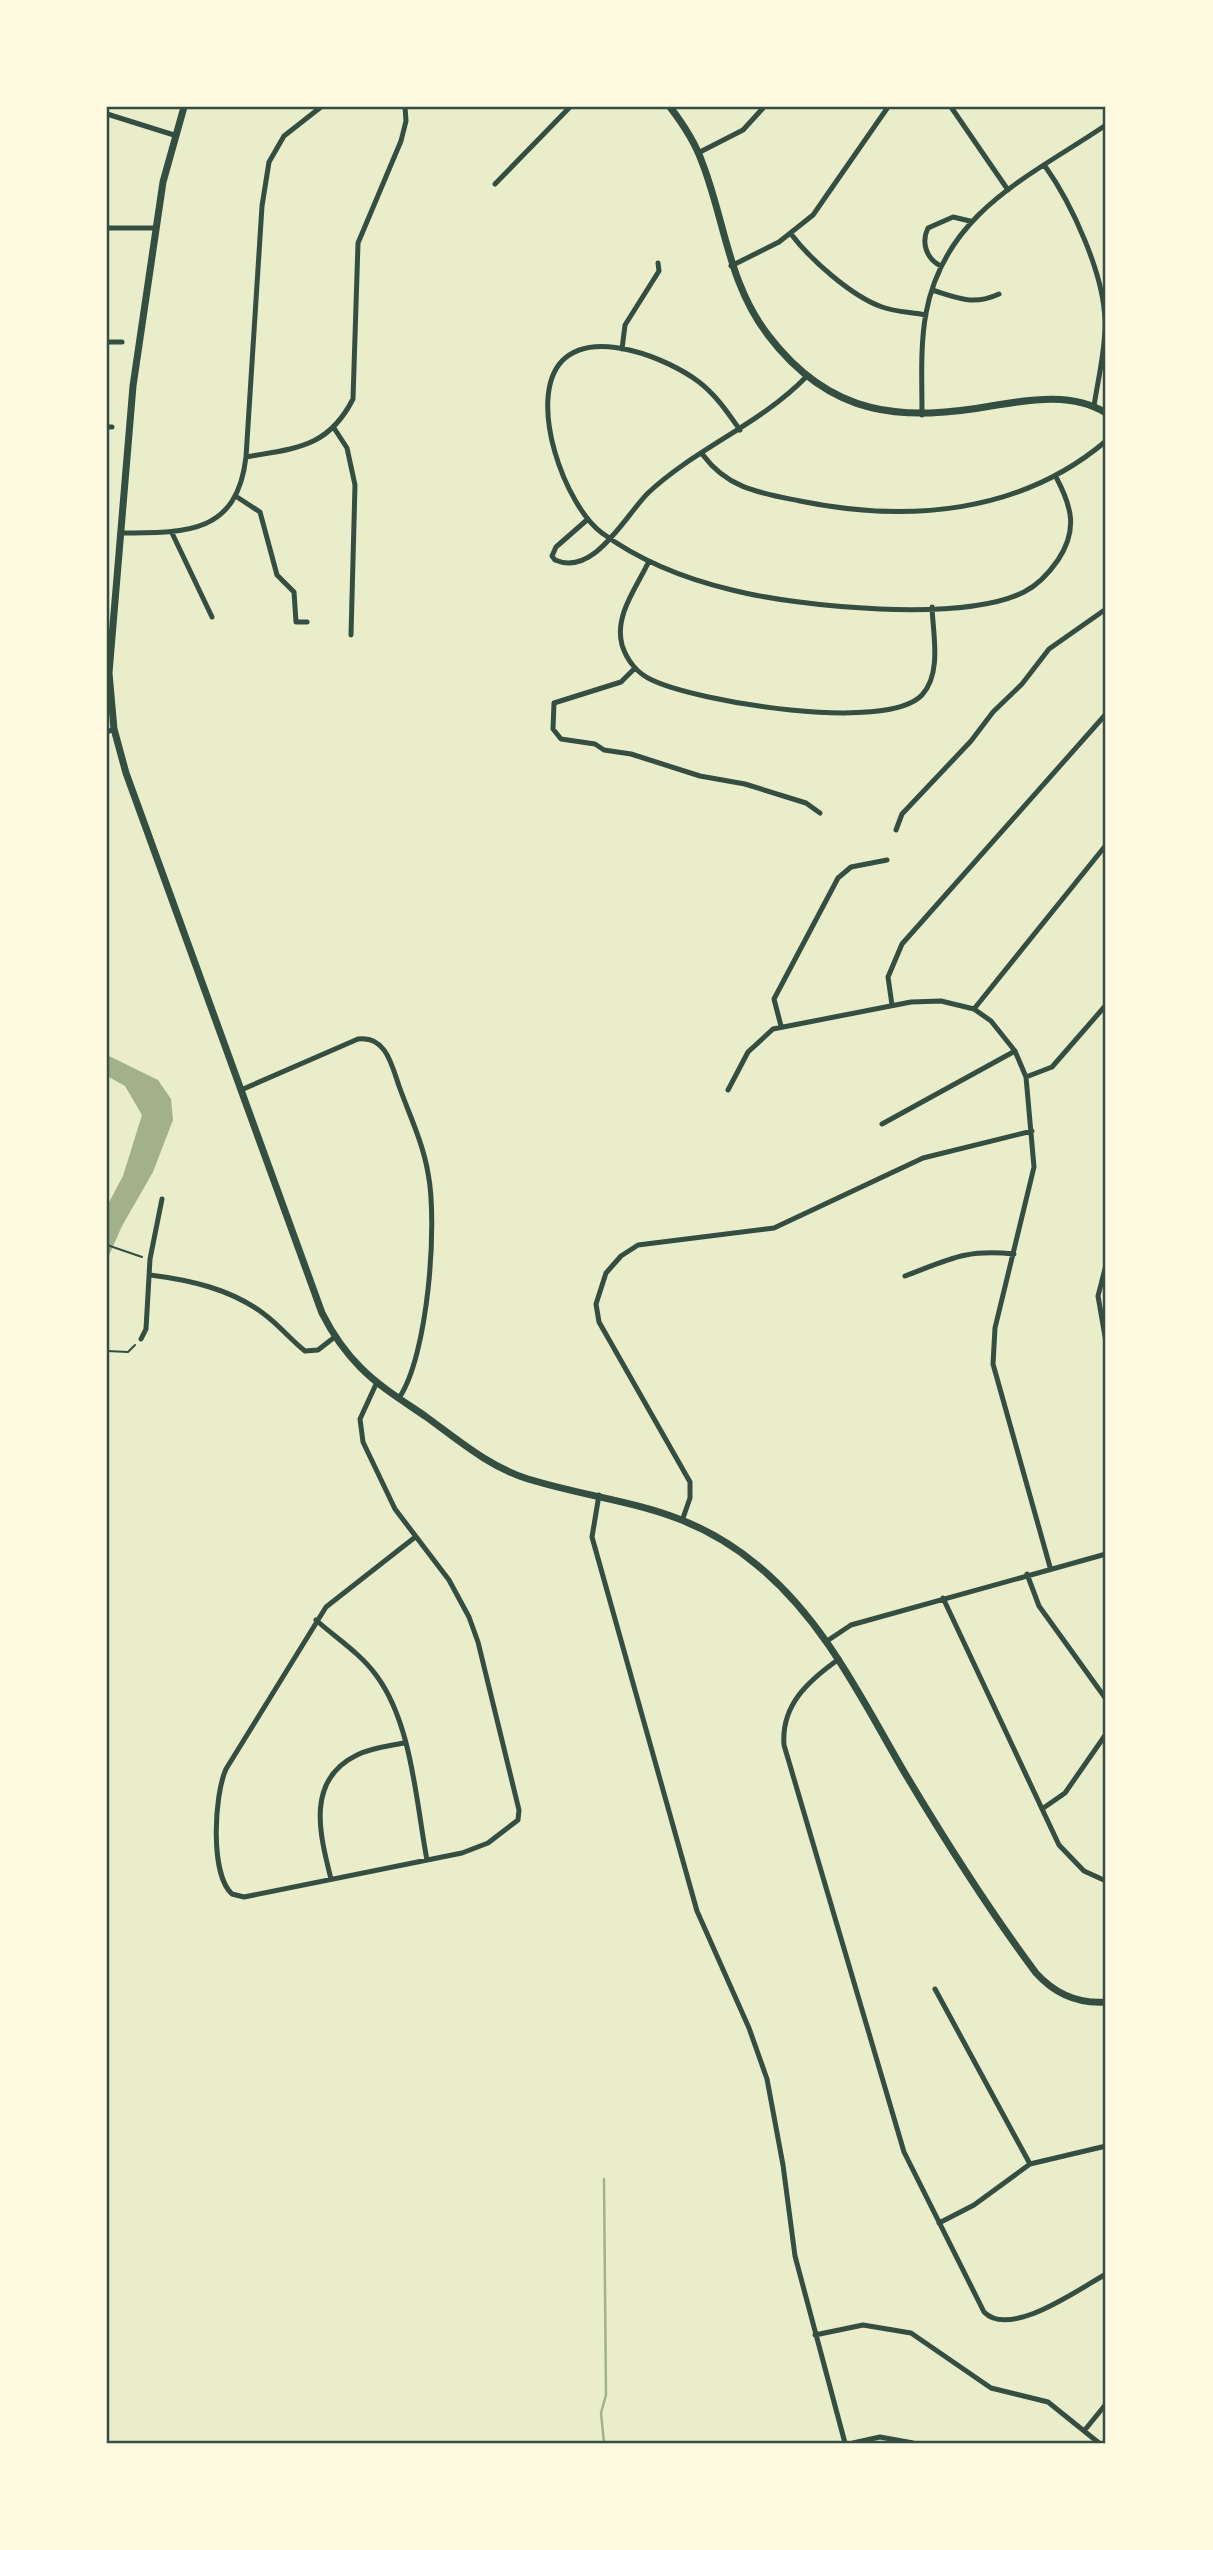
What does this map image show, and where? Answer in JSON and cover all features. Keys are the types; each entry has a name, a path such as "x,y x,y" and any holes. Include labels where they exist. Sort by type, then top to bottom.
{"street":[{"path":"184,107 174,135 155,228 132,386 109,641 110,730 317,1301 336,1336 353,1359 377,1382 508,1471 544,1483 683,1518 726,1541 758,1565 794,1600 827,1641 935,1822 1036,1973 1053,1989 1070,1998 1106,2002"},
{"path":"120,533 172,533 198,528 219,517 237,497 246,457 262,206 269,162 284,136 321,107"},
{"path":"246,457 304,446 320,439 344,417 353,398 358,243 401,141 406,121 405,107"},
{"path":"495,184 570,107"},
{"path":"670,107 698,153 732,266 746,299 767,335 807,376 831,392 866,407 922,415 1027,400 1076,401 1106,413"},
{"path":"698,153 743,130 764,107"},
{"path":"732,266 768,249 791,234 826,199 888,107"},
{"path":"950,107 1008,190"},
{"path":"107,114 174,135"},
{"path":"922,415 926,315 941,266 970,221 1008,190 1106,125"},
{"path":"1045,166 1071,205 1102,298 1104,336 1094,406"},
{"path":"941,266 932,261 925,244 928,228 953,217 970,221"},
{"path":"107,228 155,228"},
{"path":"791,234 811,258 869,300 884,307 926,315"},
{"path":"622,349 625,325 659,271 658,263"},
{"path":"932,290 970,301 983,301 999,294"},
{"path":"107,342 122,342"},
{"path":"740,430 717,399 691,376 662,361 622,349 593,347 575,352 556,369 550,387 550,420 555,453 564,480 587,519 610,538 649,561 718,587 780,600 844,607 973,606 1000,601 1030,589 1045,576 1065,549 1072,528 1068,501 1056,477"},
{"path":"587,519 556,547 552,556 555,560 565,562 594,556 652,489 740,430 807,376"},
{"path":"334,428 347,448 355,485 351,635"},
{"path":"703,455 725,478 747,489 829,507 883,512 923,512 986,502 1056,477 1106,440"},
{"path":"237,497 260,512 277,575 294,592 296,622 307,622"},
{"path":"172,533 212,617"},
{"path":"649,561 621,621 621,643 635,667 663,684 752,705 834,712 901,709 922,694 932,676 932,607"},
{"path":"896,830 902,814 971,741 993,712 1022,684 1049,649 1106,609"},
{"path":"635,667 621,682 554,703 556,716 552,725 555,734 561,738 595,744 604,750 631,754 674,766 681,771 735,781 801,801 820,813"},
{"path":"891,1005 888,977 902,944 1106,714"},
{"path":"974,1009 1106,845"},
{"path":"781,1026 774,999 838,878 851,867 887,860"},
{"path":"728,1090 748,1052 766,1034 781,1026 891,1005 941,1001 974,1009 991,1021 1015,1051 1026,1077 1033,1174 995,1328 993,1364 1050,1567"},
{"path":"1026,1077 1046,1071 1058,1062 1106,1005"},
{"path":"241,1090 358,1039 371,1040 386,1052 425,1157 432,1210 416,1359 399,1398"},
{"path":"882,1124 1015,1051"},
{"path":"683,1518 690,1499 690,1482 599,1322 598,1293 612,1265 630,1250 651,1242 774,1228 923,1158 1032,1131"},
{"path":"141,1339 146,1329 150,1259 162,1199"},
{"path":"905,1276 968,1253 985,1251 1014,1254"},
{"path":"1106,1265 1098,1304 1106,1342"},
{"path":"150,1275 199,1283 244,1301 265,1314 306,1351 318,1350 336,1336"},
{"path":"377,1382 364,1408 360,1431 381,1484 414,1538 449,1580 474,1630 519,1810 518,1820 477,1849 240,1897 232,1894 222,1882 215,1818 219,1786 234,1754 316,1620 336,1597 414,1538"},
{"path":"599,1495 592,1537 690,1889 767,2079 783,2165 794,2256 845,2443"},
{"path":"827,1641 851,1625 1050,1567 1106,1554"},
{"path":"1027,1574 1039,1606 1106,1699"},
{"path":"943,1598 1059,1845 1069,1859 1084,1871 1106,1881"},
{"path":"316,1620 376,1675 398,1716 427,1860"},
{"path":"839,1659 810,1681 792,1704 784,1729 785,1753 904,2152 984,2312 1000,2322 1014,2320 1039,2310 1106,2274"},
{"path":"1042,1809 1065,1793 1106,1734"},
{"path":"331,1879 318,1825 319,1806 326,1785 340,1767 355,1755 404,1743"},
{"path":"934,1989 1030,2164"},
{"path":"939,2223 974,2205 1030,2164 1106,2146"},
{"path":"815,2335 863,2325 911,2333 991,2388 1048,2402 1099,2443"},
{"path":"1084,2431 1106,2404"},
{"path":"853,2443 880,2437 913,2443"}],"path":[{"path":"107,1245 150,1259"},
{"path":"107,1351 128,1352 141,1339"}],"shaded area":[{"path":"107,1055 158,1080 171,1099 173,1120 153,1172 122,1226 107,1260 107,1206 123,1176 142,1115 125,1086 107,1076"}],"waterway":[{"path":"604,2179 606,2395 601,2413 604,2443"}]}
